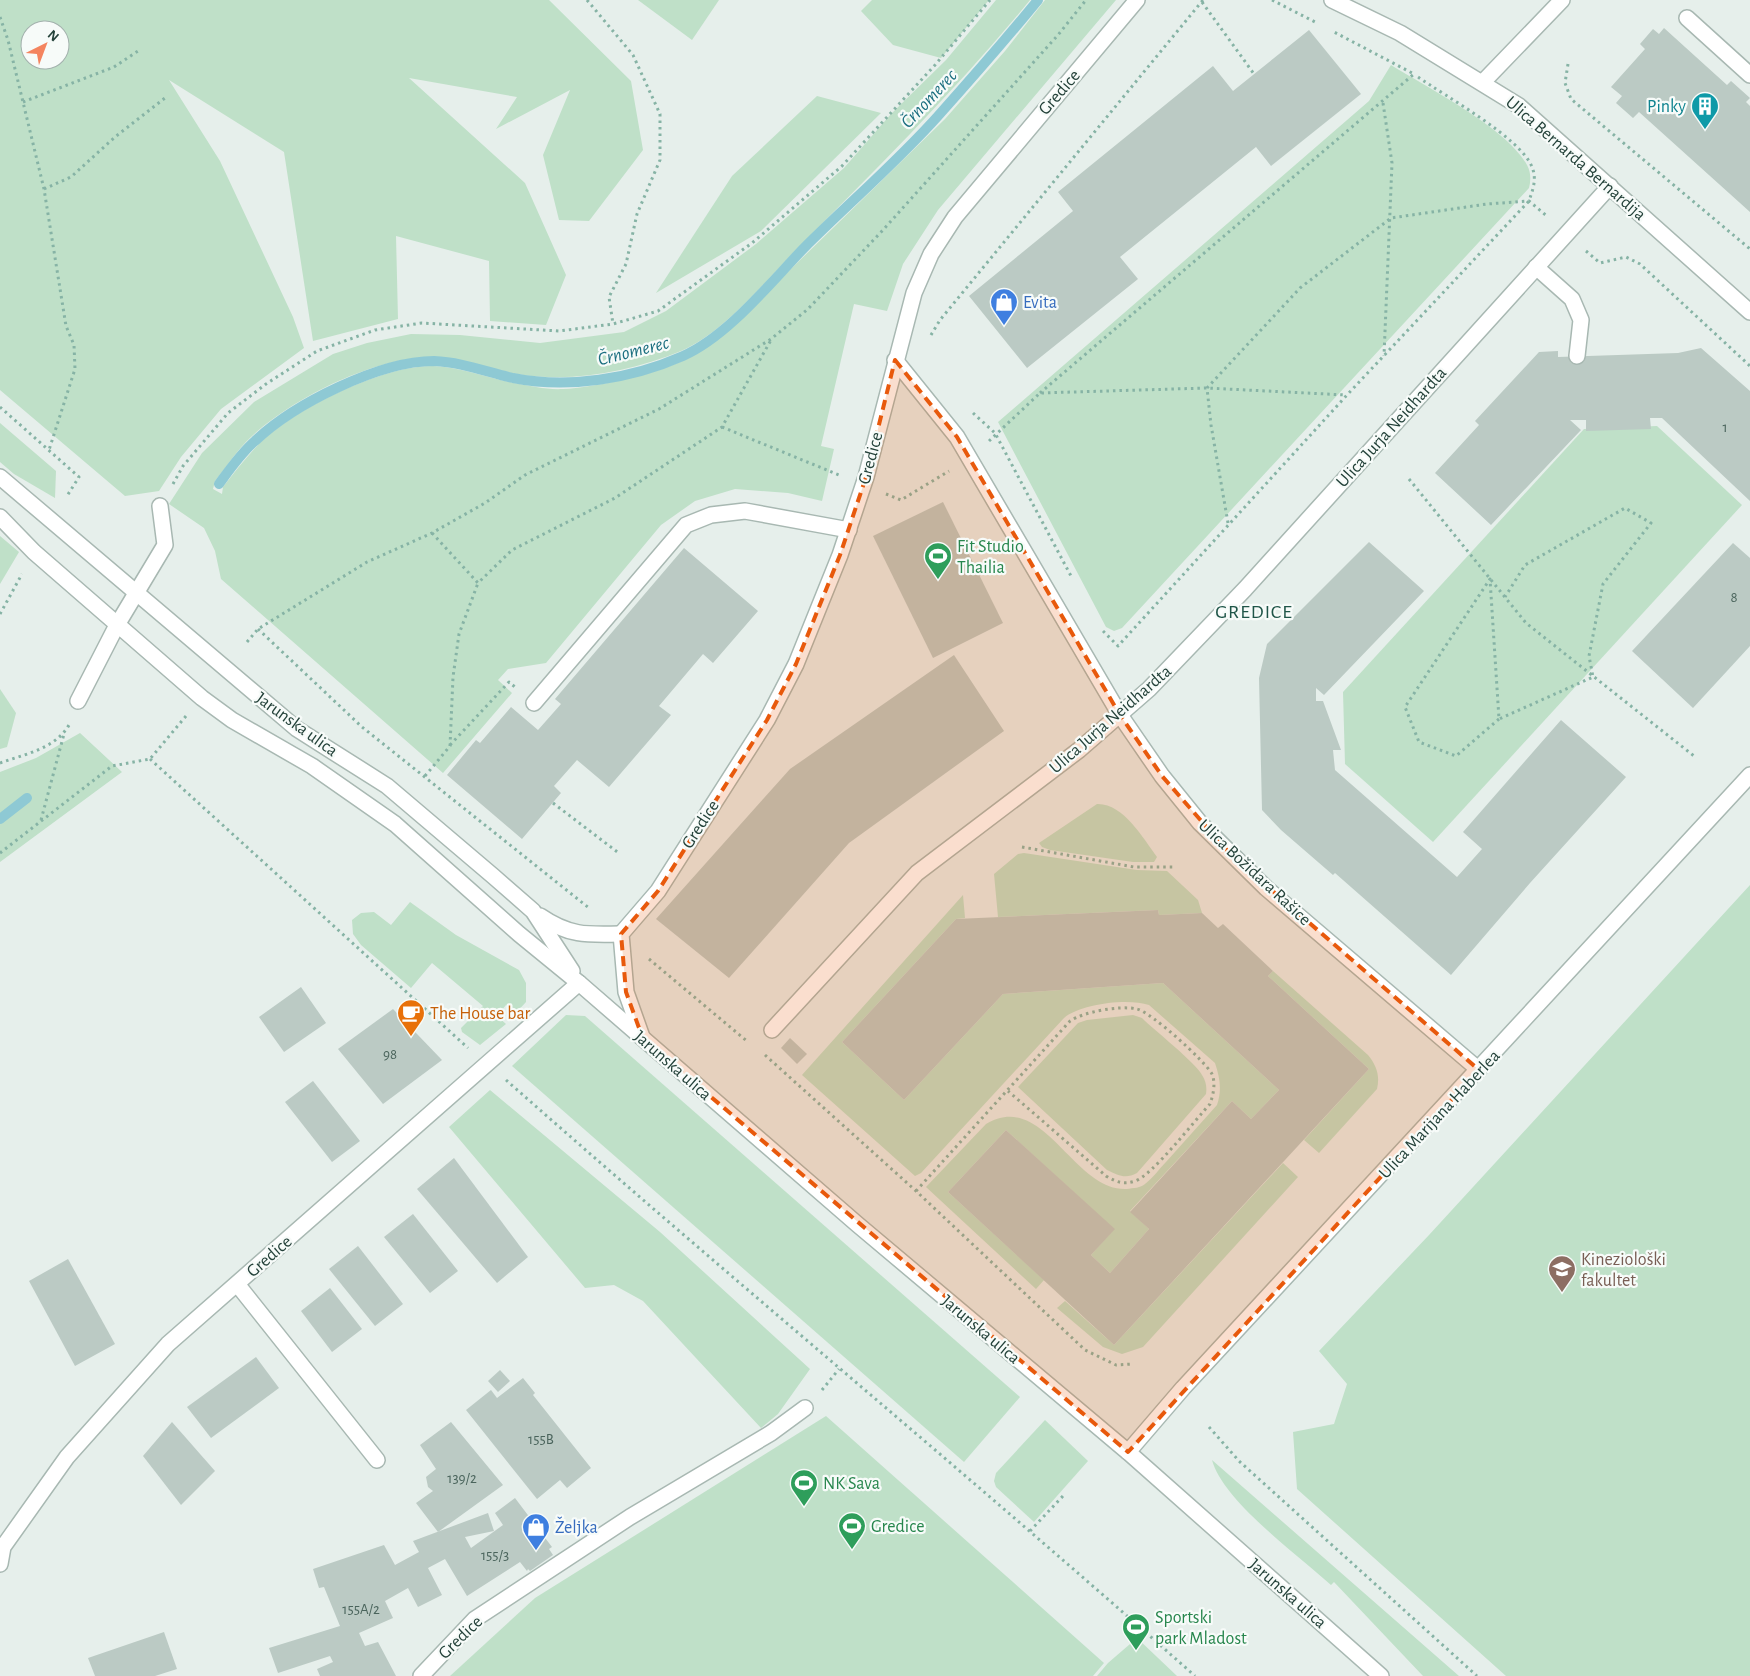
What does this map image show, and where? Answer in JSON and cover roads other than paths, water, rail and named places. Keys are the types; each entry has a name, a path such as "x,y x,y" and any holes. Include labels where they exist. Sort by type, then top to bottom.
{"street":[{"name":"Gredice","path":"621,934 658,891 768,720 817,617 866,477 914,293 931,254 955,216 1137,0"},
{"name":"Ulica Bernarda Bernardija","path":"1332,0 1400,33 1520,106 1750,312"},
{"path":"1483,82 1562,0"},
{"path":"1687,18 1749,72"},
{"name":"Ulica Jurja Neidhardta","path":"772,1030 917,873 1079,750 1149,690 1245,589 1610,186"},
{"path":"1536,267 1572,299 1580,320 1577,356"},
{"name":"Ulica Božidara Rašice","path":"896,360 957,437 1120,715 1162,776 1200,823 1231,855 1479,1070"},
{"name":"Jarunska ulica","path":"0,477 297,729 387,786 533,912 580,983"},
{"path":"78,701 118,625 165,545 160,506"},
{"path":"534,703 686,525 711,515 745,511 849,530"},
{"name":"Jarunska ulica","path":"0,517 34,552 209,704 232,720 312,766 395,824 519,934 580,983 857,1224 1128,1452 1381,1676"},
{"name":"Ulica Marijana Haberlea","path":"1128,1452 1183,1388 1750,775"},
{"path":"533,912 558,929 584,936 621,934 626,992 643,1039"},
{"name":"Gredice","path":"0,1564 3,1546 68,1457 168,1344 580,983"},
{"path":"237,1284 377,1460"},
{"name":"Gredice","path":"421,1676 475,1619 630,1517 771,1433 805,1408"}],"waterway":[{"name":"Črnomerec","path":"219,484 250,446 292,413 338,387 388,368 434,361 454,363 513,378 534,381 577,382 599,380 642,371 683,356 700,347 716,336 748,308 804,248 906,150 938,116 1038,0"},
{"name":"Črnomerec","path":"0,819 27,798"}],"place":[{"name":"Pinky","path":"1705,130"},
{"name":"Evita","path":"1004,326"},
{"name":"Fit Studio Thailia","path":"938,580"},
{"name":"The House bar","path":"411,1037"},
{"name":"Kineziološki fakultet","path":"1562,1293"},
{"name":"NK Sava","path":"804,1507"},
{"name":"Gredice","path":"852,1550"},
{"name":"Željka","path":"536,1551"},
{"name":"Sportski park Mladost","path":"1136,1651"}],"district":[{"name":"GREDICE","path":"1254,611"}]}
